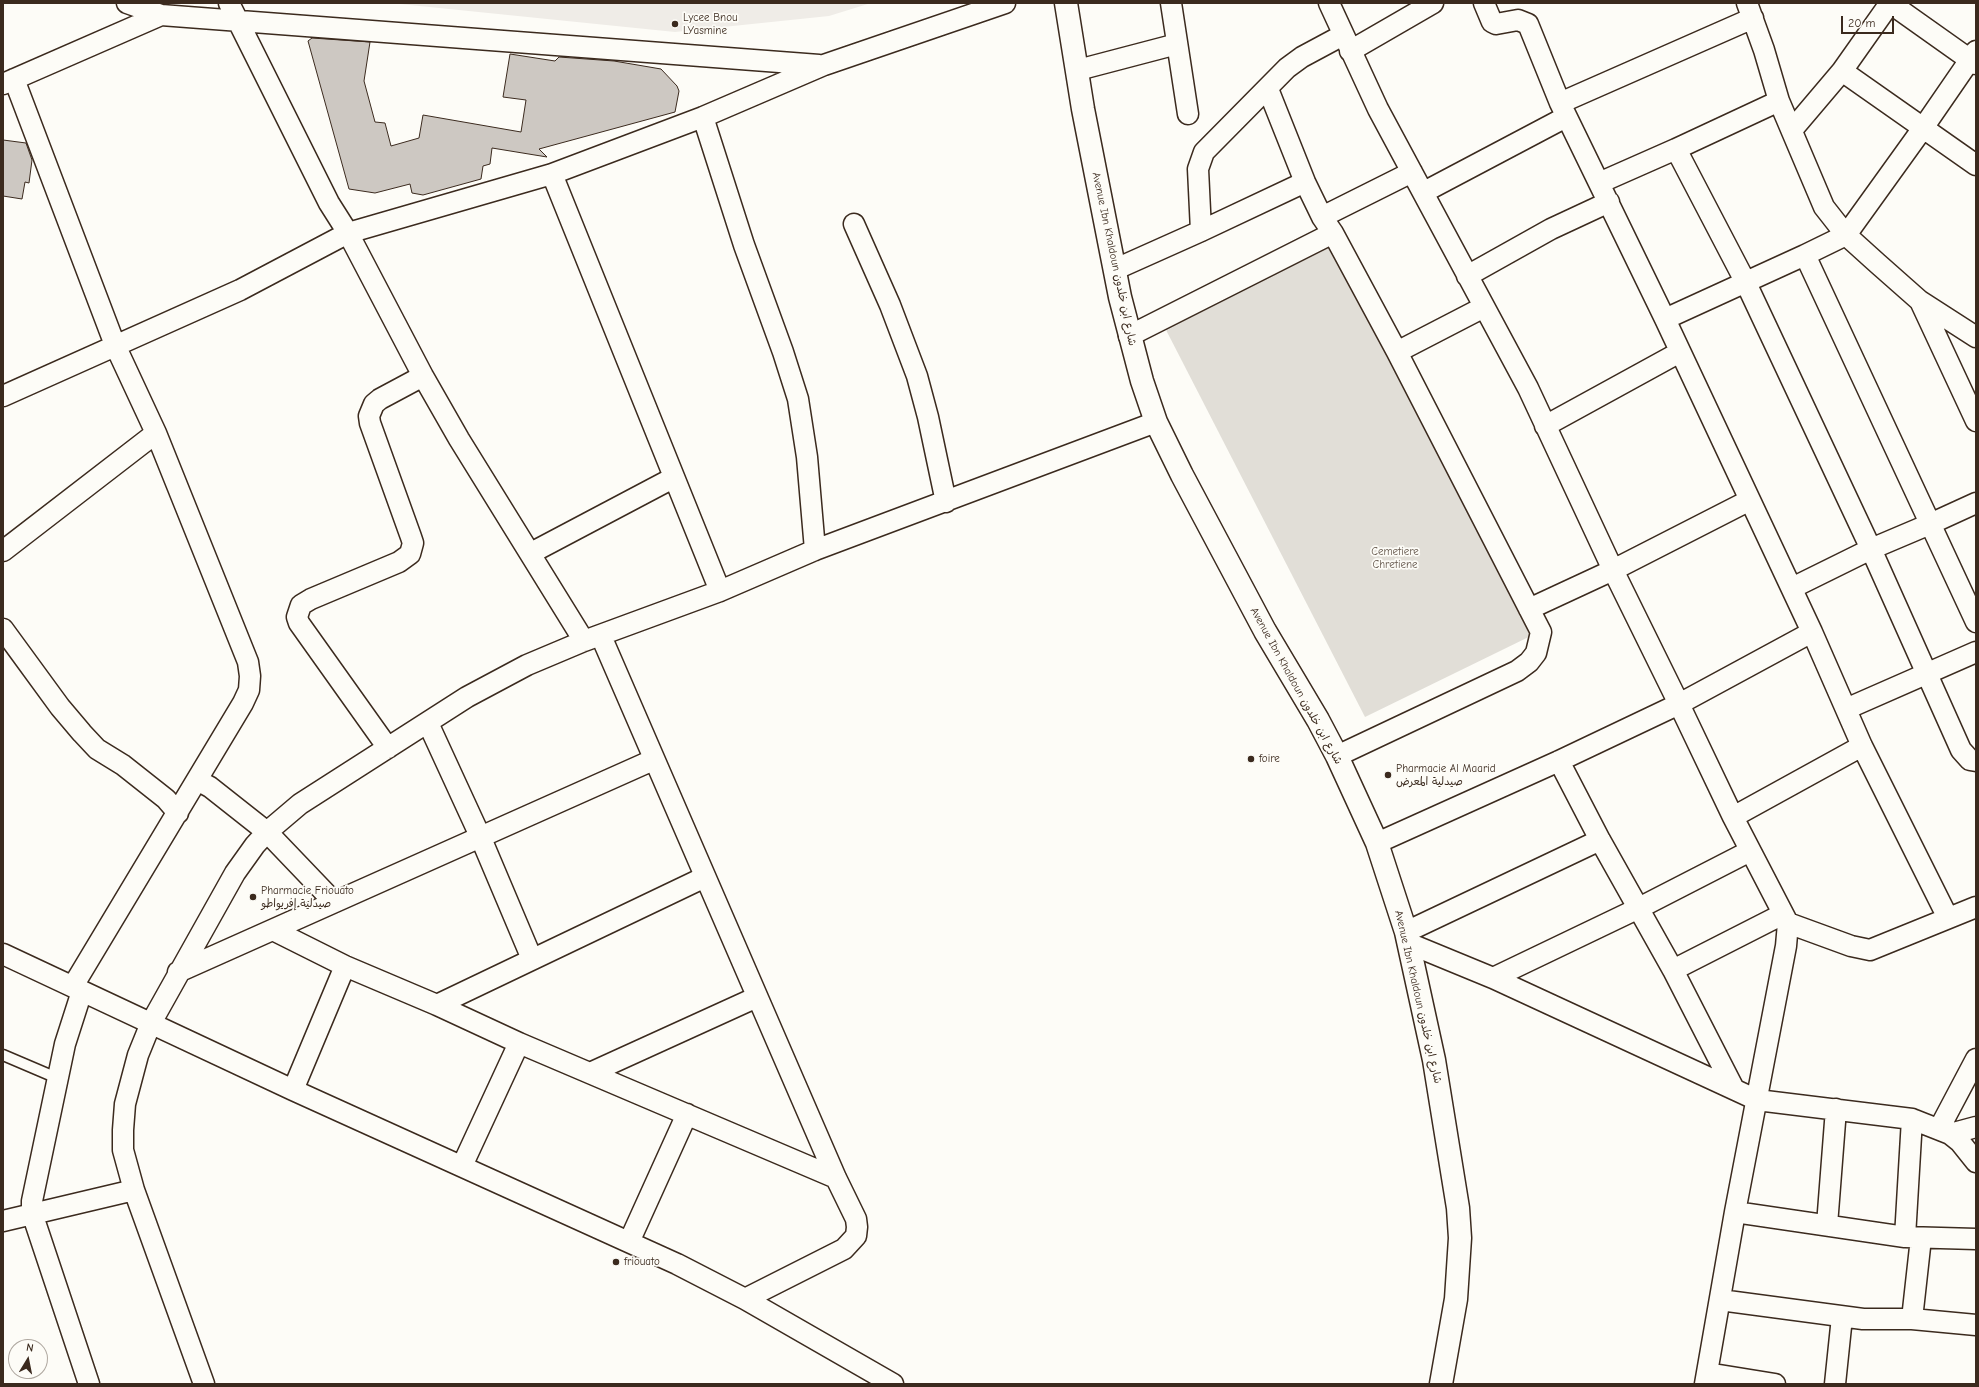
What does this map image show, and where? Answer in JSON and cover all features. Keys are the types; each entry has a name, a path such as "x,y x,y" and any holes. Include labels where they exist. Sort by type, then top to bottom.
{"street":[{"path":"127,3 161,15"},
{"path":"3,396 240,290 348,233 552,174 703,117 773,86 824,66 1005,3"},
{"name":"Avenue Ibn Khaldoun شارع ابن خلدون","path":"1066,3 1078,70 1083,109 1116,269 1120,297 1129,336 1156,422 1264,632 1318,720 1337,756 1377,843 1407,937 1434,1060 1458,1208 1460,1238 1456,1299 1441,1384"},
{"path":"1171,3 1188,114"},
{"path":"1329,3 1347,43 1412,172 1424,192 1467,276 1505,343 1613,570 1680,704 1733,817 1785,919 1786,946 1735,1212 1706,1378 1775,1384"},
{"path":"1202,231 1198,179 1200,158 1277,78 1295,62 1347,43 1433,3"},
{"path":"1484,3 1492,22 1496,24 1518,20 1528,24 1563,110 1609,202 1792,588 1862,746 1948,918"},
{"path":"1665,319 1746,283 1846,235 1974,59 1890,3 1842,71 1792,130"},
{"path":"1424,192 1563,110 1750,11 1779,101 1824,207 1846,235 1920,301 1976,337"},
{"path":"233,12 329,203 348,233 423,376 459,439 531,553 592,639 653,760 836,1178 856,1219 856,1236 844,1249 745,1299"},
{"path":"89,1384 32,1213 32,1201 77,989 243,703 249,690 250,676 248,662 156,433 115,345 8,82 161,15 233,12 824,66"},
{"path":"1078,70 1177,44"},
{"path":"1842,71 1976,165"},
{"path":"1268,89 1305,182 1397,352 1541,632 1536,653 1529,662 1517,671 1337,756"},
{"path":"1599,183 1779,101"},
{"path":"703,117 744,245 783,352 798,399 807,457 815,550"},
{"path":"1676,149 1746,283 1871,549 1961,750 1970,760 1976,761"},
{"path":"1129,336 1328,225 1412,172"},
{"path":"552,174 673,478 720,590"},
{"path":"1116,269 1202,231 1305,182"},
{"path":"1467,276 1551,229 1609,202"},
{"path":"854,224 890,305 917,376 928,417 946,502"},
{"path":"1805,255 1976,622"},
{"path":"1920,301 1976,421"},
{"path":"1397,352 1484,307"},
{"path":"1545,426 1680,352"},
{"path":"388,748 299,623 297,617 298,610 306,601 399,562 410,554 413,543 412,537 370,423 369,416 374,404 380,399 423,376"},
{"path":"204,1384 134,1190 123,1150 125,1104 138,1055 151,1023 178,972 235,873 255,845 267,832 300,804 428,723 466,697 528,665 720,590 815,550 1156,422"},
{"path":"3,551 156,433"},
{"path":"531,553 673,478"},
{"path":"1529,608 1613,570 1750,500"},
{"path":"1792,588 1871,549 1976,503"},
{"path":"3,629 60,707 97,749 123,765 166,799 178,813"},
{"path":"1377,843 1559,761 1680,704 1812,632"},
{"path":"1846,709 1976,652"},
{"path":"428,723 480,836 532,959"},
{"path":"1733,817 1862,746"},
{"path":"178,972 653,760"},
{"path":"1559,761 1600,840 1640,908 1734,1089"},
{"path":"197,780 210,787 267,832 334,902"},
{"path":"1407,937 1600,840"},
{"path":"1493,978 1640,908 1750,851"},
{"path":"437,1005 705,877"},
{"path":"1673,970 1785,919 1851,946 1870,950 1976,907"},
{"path":"273,930 345,966 437,1005 519,1043 836,1178"},
{"path":"1407,937 1757,1100 1836,1108 1912,1119 1945,1132 1960,1142 1976,1162"},
{"path":"3,954 293,1090 704,1277 893,1384"},
{"path":"293,1090 345,966"},
{"path":"590,1073 757,997"},
{"path":"462,1166 519,1043"},
{"path":"1945,1132 1976,1059"},
{"path":"1827,1225 1836,1108"},
{"path":"629,1242 687,1114"},
{"path":"1912,1119 1912,1319"},
{"path":"1945,1132 1976,1128"},
{"path":"3,1221 134,1190"},
{"path":"1735,1212 1913,1238 1976,1238"},
{"path":"1720,1300 1863,1319 1912,1319 1976,1324"},
{"path":"1835,1384 1842,1316"}],"lane":[{"path":"3,1055 58,1078"}],"shaded area":[{"name":"Lycee Bnou LYasmine","path":"390,3 871,3 829,16 675,32"}],"green space":[{"name":"Cemetiere Chretiene","path":"1340,236 1543,630 1365,717 1165,328"}],"building":[{"path":"312,38 370,42 364,81 375,122 385,123 391,146 419,138 423,115 521,132 526,100 503,97 510,54 555,61 559,57 614,61 661,69 677,86 679,91 675,112 539,149 547,157 492,148 490,164 483,166 481,179 423,195 412,193 410,184 375,193 349,189 308,41"},
{"path":"3,140 26,143 32,160 29,183 25,182 22,199 3,196"}],"place":[{"name":"Lycee Bnou LYasmine","path":"675,24"},
{"name":"foire","path":"1251,759"},
{"name":"Pharmacie Al Maarid صيدلية المعرض","path":"1388,775"},
{"name":"Pharmacie Friouato صيدلية إفريواطو","path":"253,897"},
{"name":"friouato","path":"616,1262"}]}
